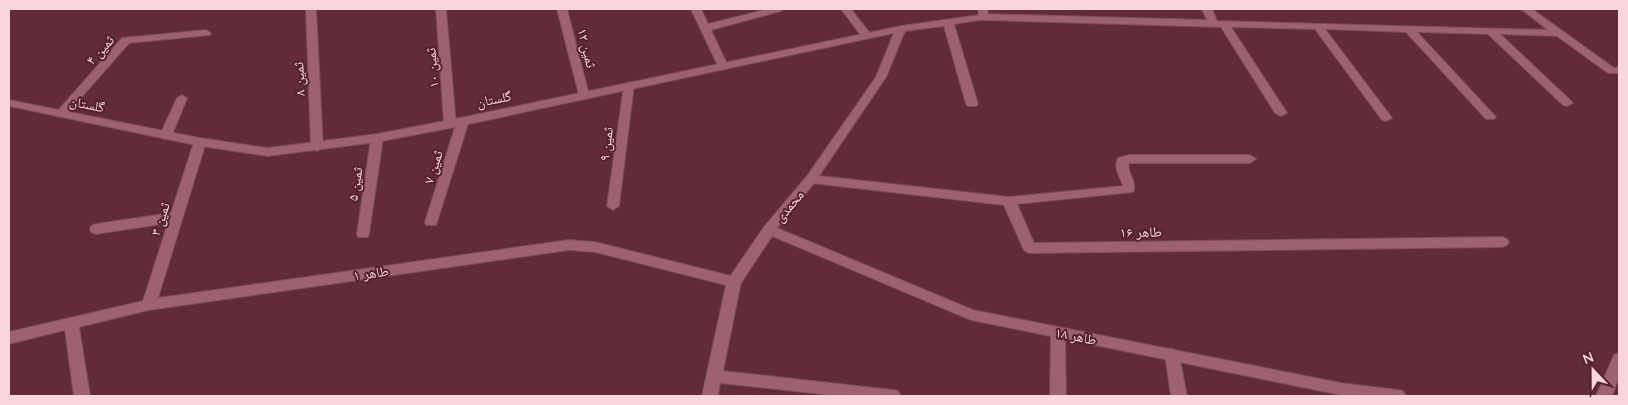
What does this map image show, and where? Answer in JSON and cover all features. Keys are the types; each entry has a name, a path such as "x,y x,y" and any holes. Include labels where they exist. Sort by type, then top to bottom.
{"street":[{"name":"ثمین ۸","path":"311,9 317,147"},
{"name":"ثمین ۱۰","path":"441,9 450,124"},
{"name":"ثمین ۱۲","path":"562,9 584,95"},
{"path":"696,9 723,66"},
{"path":"705,28 778,9"},
{"path":"846,9 867,36"},
{"path":"1207,9 1281,113"},
{"path":"1526,9 1612,71 1619,70"},
{"name":"گلستان","path":"9,103 166,136 268,152 377,138 450,124 629,85 901,29 948,22 984,13 1219,24 1560,33"},
{"path":"948,22 972,104"},
{"path":"1318,26 1386,118"},
{"name":"محمدی","path":"710,396 734,282 769,230 811,179 880,77 901,29"},
{"path":"1409,29 1490,117"},
{"path":"1491,31 1568,103"},
{"name":"ثمین ۴","path":"61,114 126,40 206,34"},
{"name":"ثمین ۹","path":"613,206 629,85"},
{"path":"166,136 182,98"},
{"name":"ثمین ۷","path":"431,222 463,121"},
{"name":"ثمین ۵","path":"363,234 377,138"},
{"name":"ثمین ۳","path":"149,305 200,142"},
{"path":"811,179 1008,201 1129,189 1129,184 1121,166 1122,161 1129,159 1250,159"},
{"name":"طاهر ۱۶","path":"1008,201 1030,248 1502,242"},
{"path":"96,229 176,217"},
{"name":"طاهر ۱۸","path":"769,230 971,315 1172,355 1342,393 1398,396"},
{"name":"طاهر ۱","path":"9,338 149,305 569,245 595,247 734,282"},
{"path":"71,324 82,396"},
{"path":"1058,332 1058,396"},
{"path":"1172,355 1179,396"},
{"path":"1604,396 1619,359"},
{"path":"715,376 892,396"}]}
